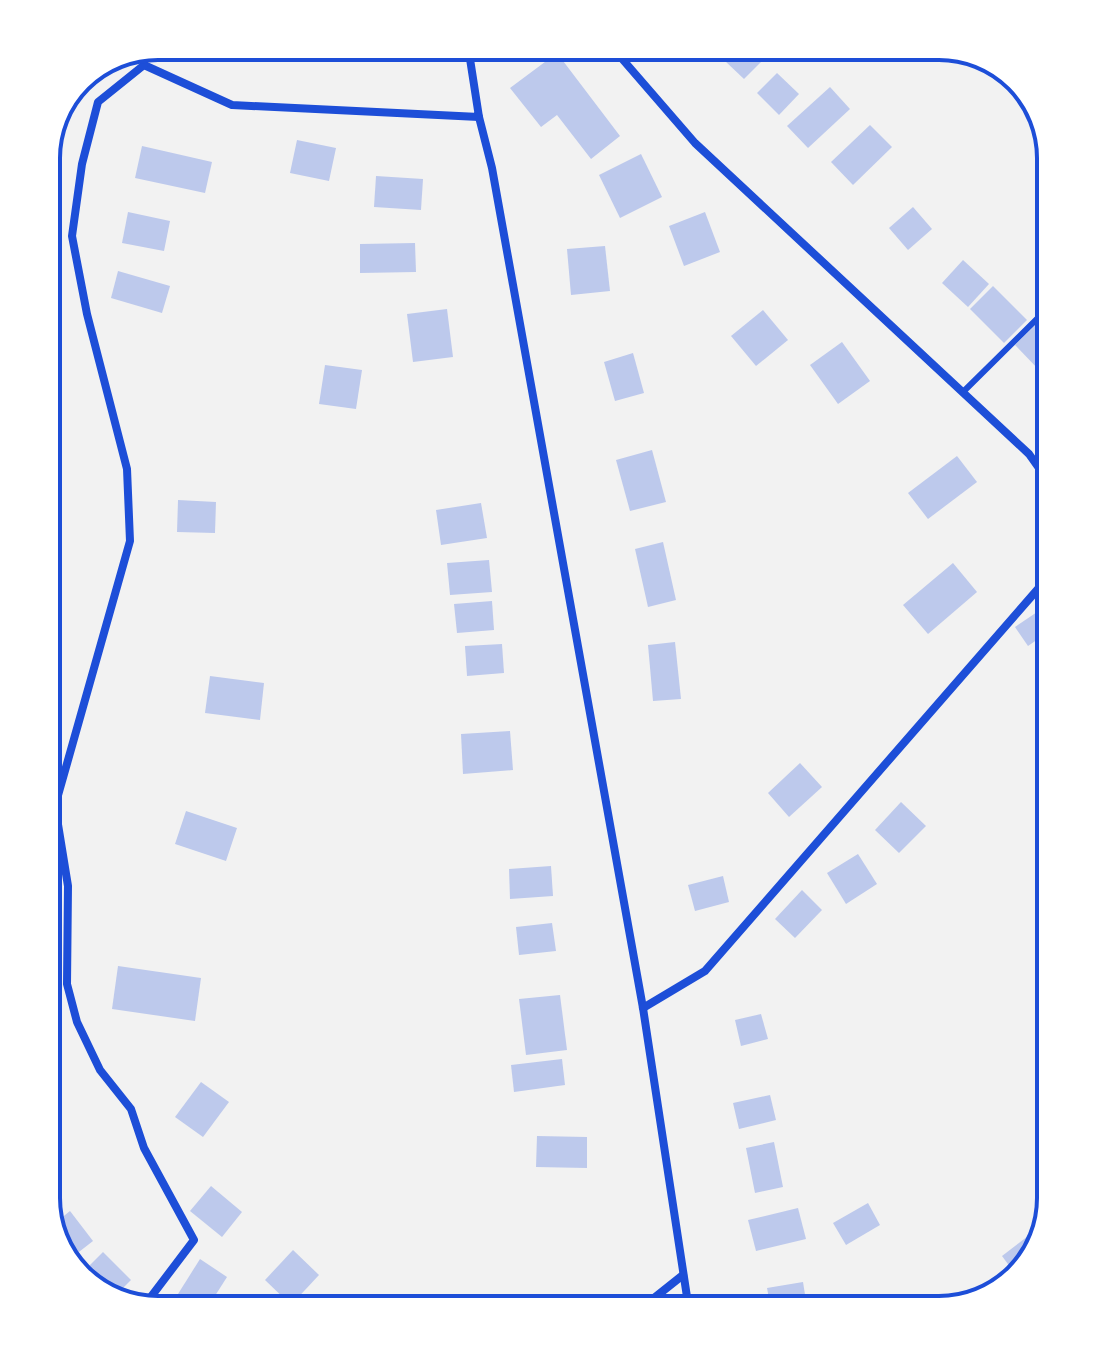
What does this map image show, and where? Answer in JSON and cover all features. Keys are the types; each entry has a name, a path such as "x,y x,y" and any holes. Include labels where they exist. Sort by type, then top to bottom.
{"street":[{"path":"470,60 643,1008 687,1296"},
{"path":"623,60 695,143 1029,454 1037,465"},
{"path":"144,65 232,105 479,117"},
{"path":"60,788 130,541 127,469 87,314 72,236 82,164 98,102 144,65"},
{"path":"643,1008 705,971 1037,590"},
{"path":"60,837 68,886 67,984 77,1022 100,1070 131,1109 144,1148 194,1240 152,1296"},
{"path":"657,1296 683,1275"}],"lane":[{"path":"963,392 1037,319"}],"building":[{"path":"548,60 562,60 620,136 591,159 557,115 541,127 510,88"},
{"path":"726,60 763,60 744,79"},
{"path":"777,73 799,94 779,115 757,93"},
{"path":"830,87 850,109 808,148 787,126"},
{"path":"870,125 892,147 853,185 831,162"},
{"path":"297,140 336,148 329,181 290,173"},
{"path":"142,146 212,162 205,193 135,178"},
{"path":"641,154 662,197 620,218 599,175"},
{"path":"376,176 423,179 421,210 374,207"},
{"path":"913,207 932,229 908,250 889,228"},
{"path":"128,212 170,221 164,251 122,243"},
{"path":"705,212 720,252 684,266 669,226"},
{"path":"415,243 416,272 360,273 360,244"},
{"path":"605,246 610,291 571,295 567,249"},
{"path":"963,260 989,284 968,307 942,283"},
{"path":"118,271 170,286 162,313 111,298"},
{"path":"993,286 1027,320 1004,343 970,309"},
{"path":"447,309 453,357 413,362 407,314"},
{"path":"763,310 788,340 756,366 731,336"},
{"path":"1037,324 1037,368 1015,345"},
{"path":"842,342 870,381 838,404 810,365"},
{"path":"633,353 644,393 615,401 604,362"},
{"path":"325,365 362,370 356,409 319,404"},
{"path":"652,450 666,502 630,511 616,460"},
{"path":"957,456 977,482 928,519 908,493"},
{"path":"178,500 216,502 215,533 177,532"},
{"path":"481,503 487,538 441,545 436,510"},
{"path":"663,542 676,600 648,607 635,549"},
{"path":"489,560 492,592 450,595 447,563"},
{"path":"953,563 977,592 928,634 903,605"},
{"path":"492,601 494,630 457,633 454,604"},
{"path":"1037,612 1037,640 1028,646 1015,627"},
{"path":"675,642 681,699 653,701 648,645"},
{"path":"502,644 504,673 467,676 465,646"},
{"path":"210,676 264,683 260,720 205,713"},
{"path":"510,731 513,770 463,774 461,734"},
{"path":"800,763 822,787 789,817 768,793"},
{"path":"901,802 926,826 899,853 875,830"},
{"path":"186,811 237,828 226,861 175,844"},
{"path":"858,854 877,884 846,904 827,873"},
{"path":"551,866 553,896 510,899 509,869"},
{"path":"723,876 729,902 695,911 688,885"},
{"path":"802,890 822,910 795,938 775,919"},
{"path":"552,923 556,951 519,955 516,927"},
{"path":"118,966 201,978 195,1021 112,1009"},
{"path":"560,995 567,1050 526,1055 519,999"},
{"path":"761,1014 768,1039 741,1046 735,1020"},
{"path":"562,1059 565,1085 514,1092 511,1065"},
{"path":"201,1082 229,1102 203,1137 175,1117"},
{"path":"770,1095 776,1120 739,1129 733,1103"},
{"path":"537,1136 587,1137 587,1168 536,1167"},
{"path":"774,1142 783,1187 755,1193 746,1148"},
{"path":"211,1186 242,1212 222,1237 190,1211"},
{"path":"868,1203 880,1225 846,1245 833,1223"},
{"path":"798,1208 806,1239 756,1251 748,1220"},
{"path":"70,1211 93,1241 77,1254 65,1230 62,1217"},
{"path":"1030,1234 1010,1266 1002,1256"},
{"path":"293,1250 319,1275 299,1296 282,1296 265,1280"},
{"path":"103,1252 131,1280 122,1290 89,1266"},
{"path":"200,1259 227,1277 215,1296 178,1294"},
{"path":"803,1282 805,1296 768,1296 767,1288"}]}
